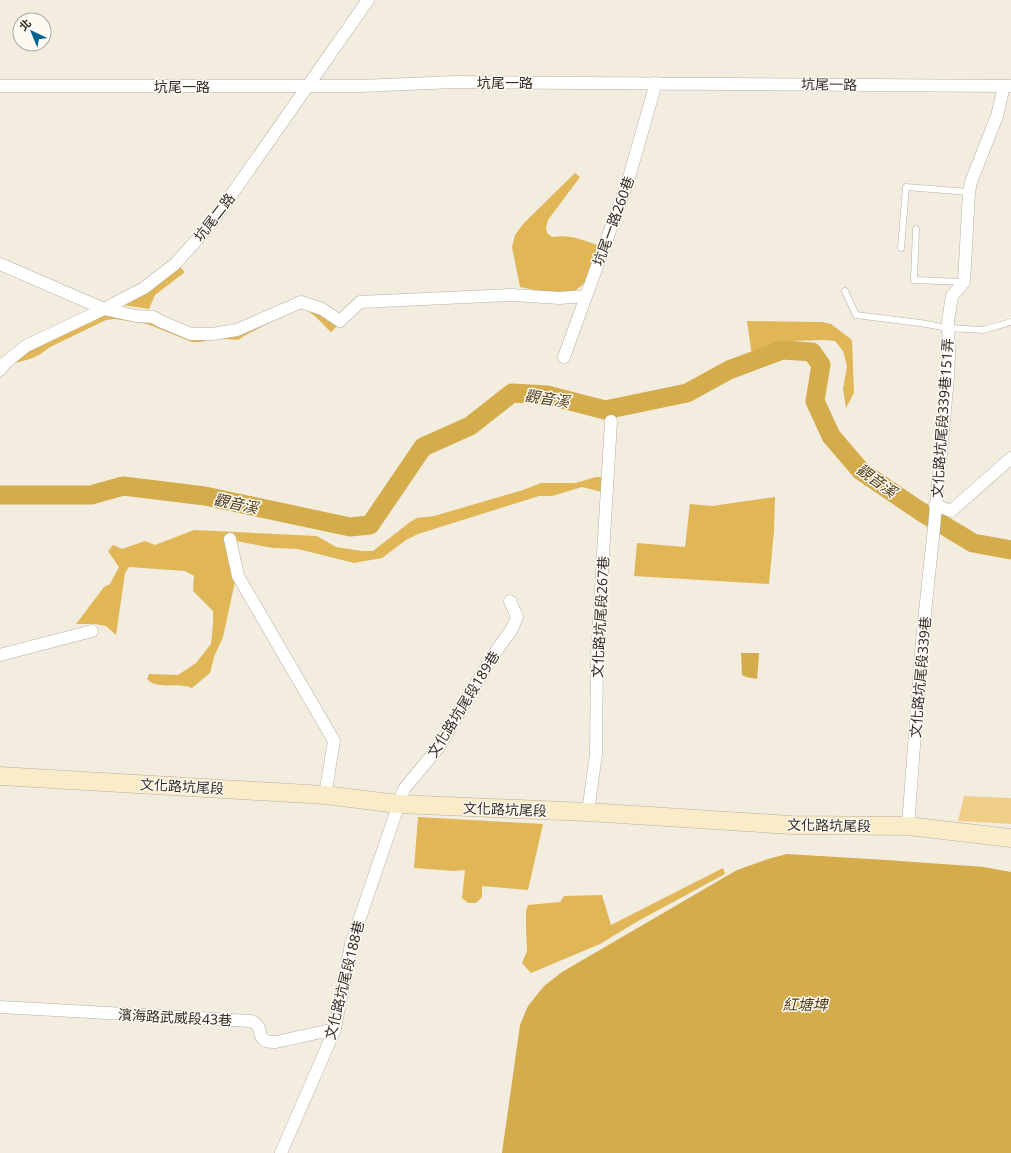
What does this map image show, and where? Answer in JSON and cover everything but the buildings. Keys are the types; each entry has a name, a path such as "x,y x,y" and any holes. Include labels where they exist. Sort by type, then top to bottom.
{"main road":[{"name":"文化路坑尾段","path":"0,776 325,795 398,804 588,812 791,825 908,826 1011,838"}],"street":[{"name":"坑尾二路","path":"0,370 5,363 26,346 104,309 144,288 175,264 211,224 368,0"},
{"name":"坑尾一路","path":"0,86 307,87 455,82 1007,86"},
{"name":"坑尾一路260巷","path":"564,357 628,181 656,83"},
{"path":"964,282 969,192 971,182 1007,86"},
{"path":"0,264 104,309 136,316 153,317 191,334 212,334 237,330 302,302 322,309 340,321 360,302 511,295 560,298 586,296"},
{"name":"文化路坑尾段339巷151弄","path":"934,528 948,377 948,328 952,296 964,282"},
{"name":"文化路坑尾段267巷","path":"588,812 596,754 597,656 611,421"},
{"path":"936,506 951,511 1011,458"},
{"name":"文化路坑尾段339巷","path":"908,826 922,640 934,528"},
{"path":"230,539 238,576 334,741 325,795"},
{"name":"文化路坑尾段189巷","path":"398,804 404,789 438,748 494,654 512,630 517,617 510,601"},
{"path":"0,656 92,631"},
{"name":"文化路坑尾段188巷","path":"281,1153 335,1030 351,944 398,804"},
{"name":"濱海路武威段43巷","path":"0,1007 251,1021 259,1026 262,1038 266,1042 270,1043 335,1030"}],"lane":[{"path":"901,248 906,187 969,192"},
{"path":"916,229 914,280 964,282"},
{"name":"文化路坑尾段339巷151弄","path":"845,291 856,315 948,328"},
{"path":"948,328 983,330 1011,322"}],"shaded area":[{"path":"575,173 580,177 548,220 546,228 547,233 552,237 571,237 600,246 587,281 575,291 565,296 520,287 512,247 515,235 524,223"},
{"path":"180,267 185,272 155,295 149,309 123,305"},
{"path":"306,303 337,326 331,332 320,320 307,310 297,308 238,340 213,338 201,342 192,342 147,324 115,319 106,320 50,347 39,355 15,363 27,350 108,311 169,326 195,336 238,330"},
{"path":"747,321 822,322 831,324 852,340 854,393 846,408 843,389 847,366 843,351 835,341 794,341 752,356"},
{"path":"596,477 602,477 605,493 582,487 552,496 539,496 418,534 406,540 382,558 354,563 298,549 273,548 236,541 236,577 223,637 214,657 210,673 192,688 187,686 156,684 147,679 149,674 178,675 196,663 211,644 213,611 193,591 194,576 185,571 129,567 125,573 116,635 106,626 95,624 76,624 104,587 110,584 119,567 108,551 113,545 122,549 145,541 155,545 194,530 317,536 336,547 373,551 417,518 434,516 523,490 541,483 575,483"},
{"path":"775,497 774,531 769,584 634,576 637,543 685,547 690,504 712,506"},
{"path":"964,796 1011,798 1011,824 958,821"},
{"path":"418,817 543,824 528,890 482,886 482,897 476,903 468,903 462,898 465,870 454,871 414,868"},
{"path":"723,868 725,874 638,921 600,944 531,973 522,963 527,951 526,911 528,905 560,902 564,896 602,895 611,925"}],"water":[{"path":"741,653 759,653 757,679 742,675"},
{"name":"紅塘埤","path":"787,854 984,867 1011,872 1011,1153 502,1153 520,1025 528,1006 544,986 562,972 737,870"}],"waterway":[{"name":"觀音溪","path":"0,495 91,495 123,486 205,496 350,527 370,525 423,447 470,426 512,393 547,395 605,410 687,393 729,370 782,350 812,352 821,365 815,401 831,436 861,471 920,511 973,543 1011,550"}]}
